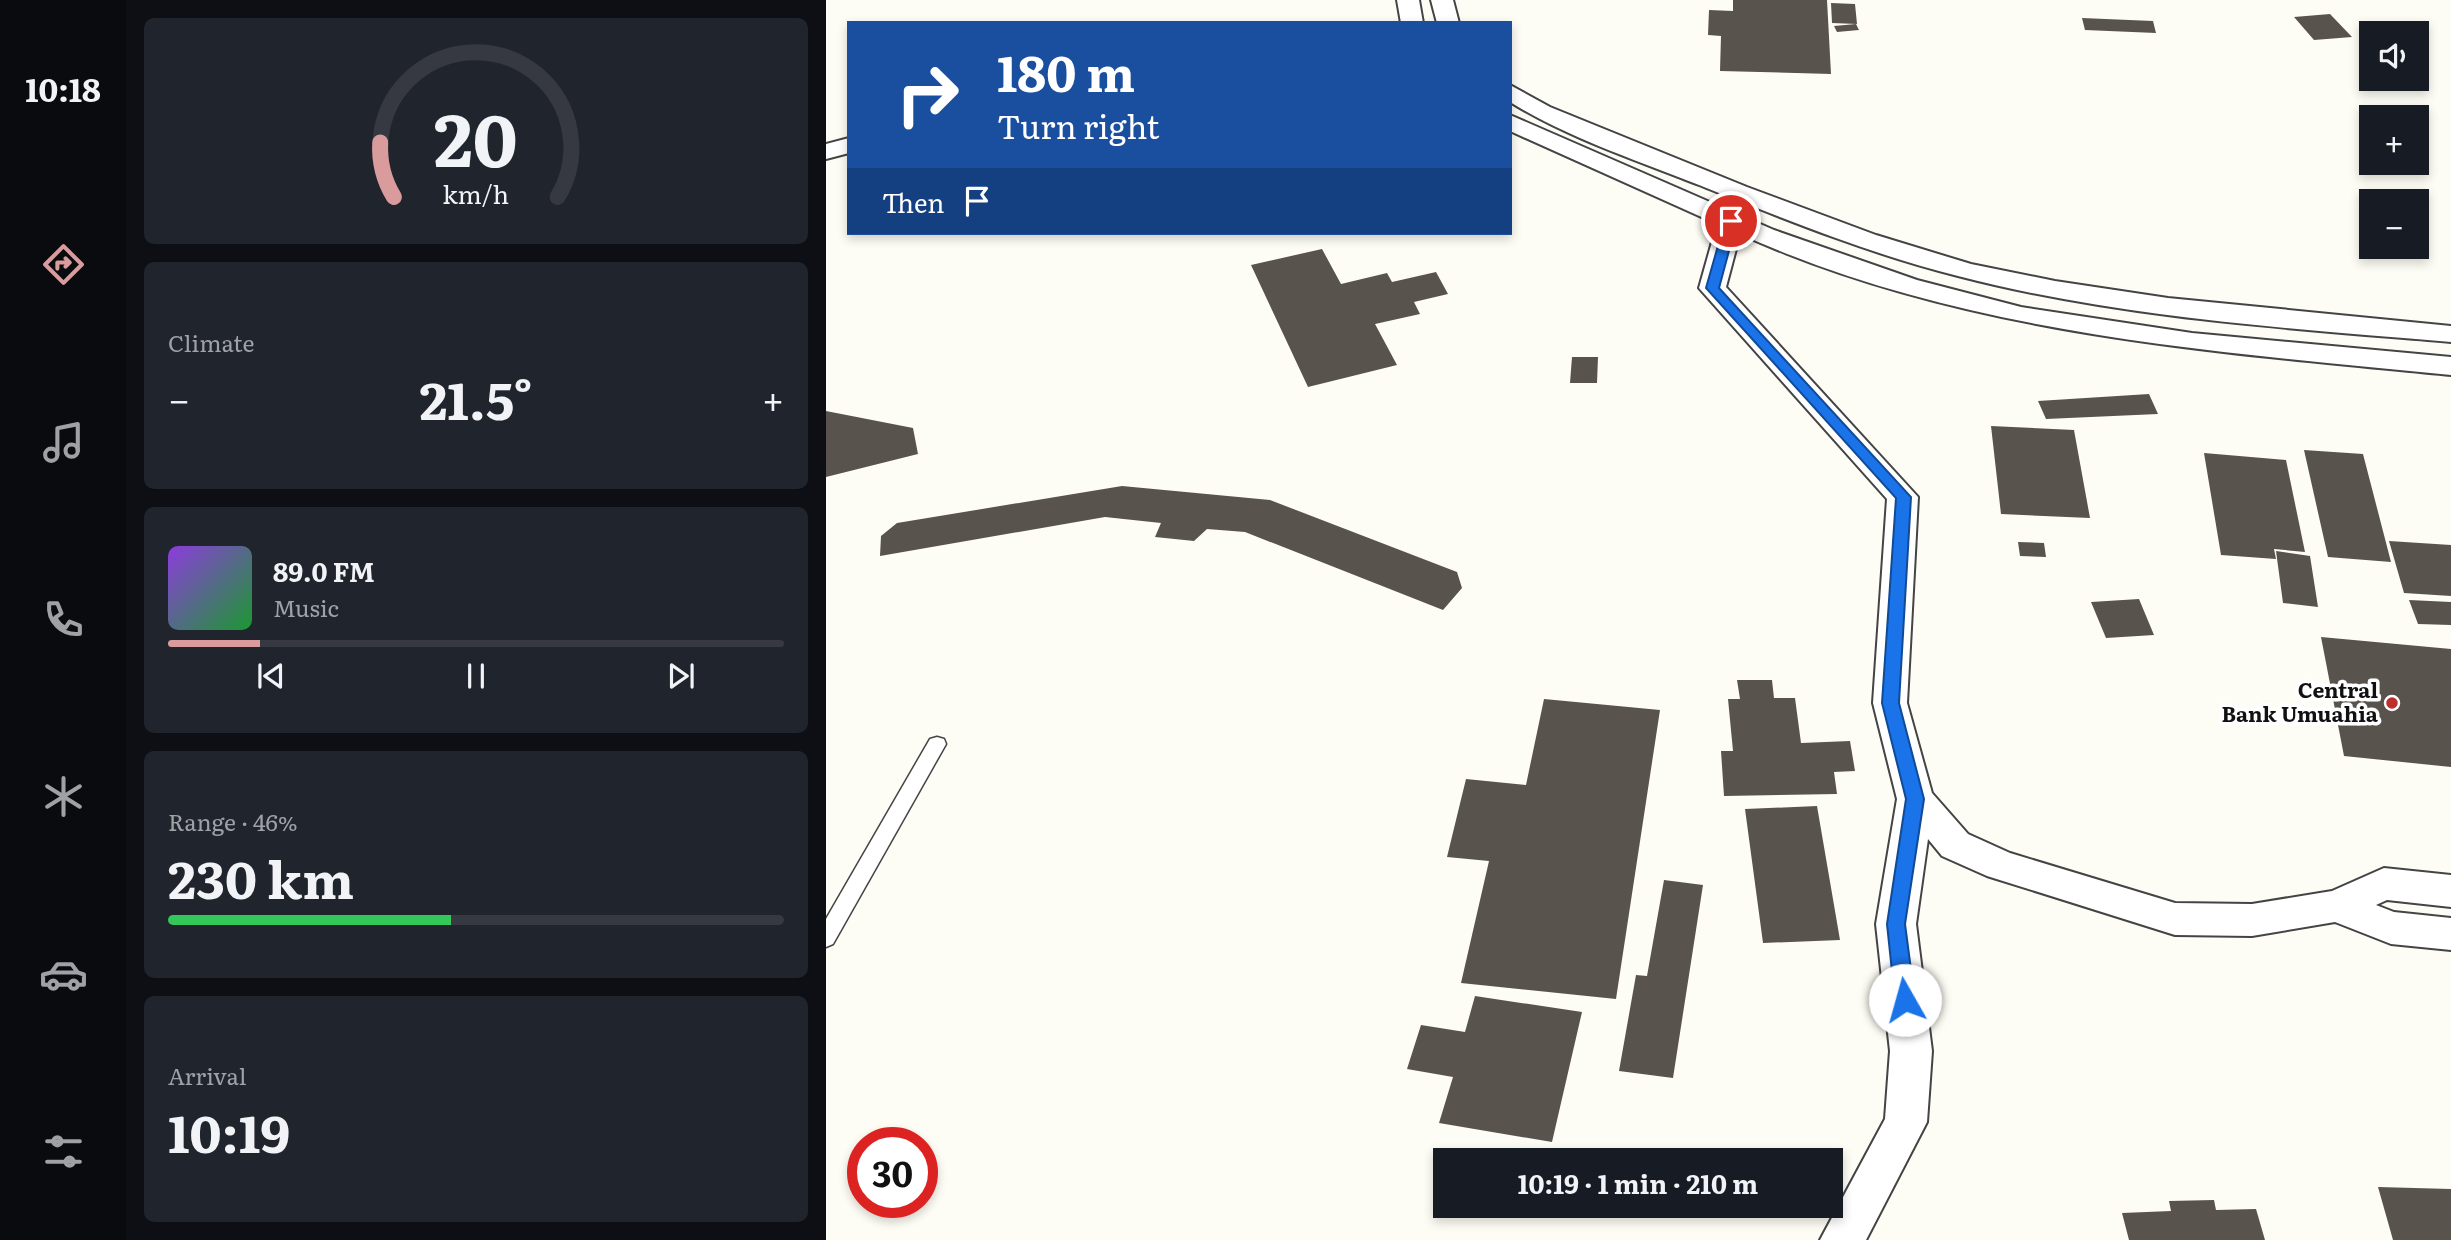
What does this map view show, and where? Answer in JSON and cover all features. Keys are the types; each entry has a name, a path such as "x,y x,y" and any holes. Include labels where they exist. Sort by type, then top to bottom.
{"street":[{"path":"1408,0 1412,21"},
{"path":"1442,0 1447,21"},
{"path":"1512,93 1542,112 1592,134 1793,213 1902,252 1998,278 2111,299 2197,311 2451,334"},
{"path":"1512,123 1765,236 1907,286 2021,315 2192,341 2451,366"},
{"path":"826,152 847,146"},
{"path":"1731,221 1712,288 1903,497 1890,703 1915,799 1896,924 1911,1051 1906,1122 1842,1240"},
{"path":"1915,799 1955,845 2000,865 2175,919 2252,920 2337,906 2384,884 2451,891"},
{"path":"2337,906 2391,928 2451,934"}],"lane":[{"path":"826,938 937,744"}],"building":[{"path":"1733,0 1827,0 1831,74 1720,71 1721,36 1708,35 1709,10 1733,11"},
{"path":"1831,3 1855,4 1857,24 1832,23"},
{"path":"2330,14 2352,37 2314,40 2294,17"},
{"path":"2082,18 2153,21 2156,33 2085,30"},
{"path":"1856,24 1859,30 1837,32 1834,26"},
{"path":"1322,249 1341,284 1387,273 1392,282 1436,272 1448,294 1414,302 1420,314 1375,324 1397,365 1308,387 1251,265"},
{"path":"1572,357 1598,357 1597,383 1570,383"},
{"path":"2149,394 2158,414 2046,419 2038,401"},
{"path":"826,411 913,428 918,454 826,477"},
{"path":"1991,426 2074,430 2090,518 2001,514"},
{"path":"2304,450 2363,454 2391,562 2328,557"},
{"path":"2204,453 2286,460 2305,552 2274,549 2276,559 2221,555"},
{"path":"1122,486 1270,500 1457,572 1462,588 1443,610 1245,532 1207,529 1194,541 1155,537 1161,523 1105,517 880,556 881,536 897,523"},
{"path":"2389,541 2451,545 2451,596 2404,593"},
{"path":"2018,542 2044,543 2046,557 2020,556"},
{"path":"2276,551 2310,556 2318,607 2283,603"},
{"path":"2139,599 2154,635 2106,638 2091,602"},
{"path":"2409,600 2451,602 2451,625 2418,624"},
{"name":"Central Bank Umuahia","path":"2321,637 2451,649 2451,767 2344,756"},
{"path":"1737,680 1772,680 1774,698 1795,698 1801,743 1850,741 1855,771 1834,772 1837,794 1724,796 1721,751 1733,751 1728,699 1740,699"},
{"path":"1544,699 1660,710 1616,999 1461,983 1489,861 1447,857 1466,779 1526,785"},
{"path":"1817,806 1840,940 1763,943 1745,809"},
{"path":"1664,880 1703,885 1673,1078 1619,1071 1636,975 1647,976"},
{"path":"1475,996 1582,1012 1552,1142 1439,1123 1453,1077 1407,1069 1421,1025 1465,1032"},
{"path":"2378,1187 2451,1189 2451,1240 2393,1240"},
{"path":"2214,1200 2216,1210 2256,1209 2265,1240 2129,1240 2122,1213 2171,1211 2169,1201"}],"place":[{"name":"Central Bank Umuahia","path":"2392,703"}],"route":[{"path":"1731,221 1712,288 1903,497 1890,703 1915,799 1896,924 1905,1000"}]}
